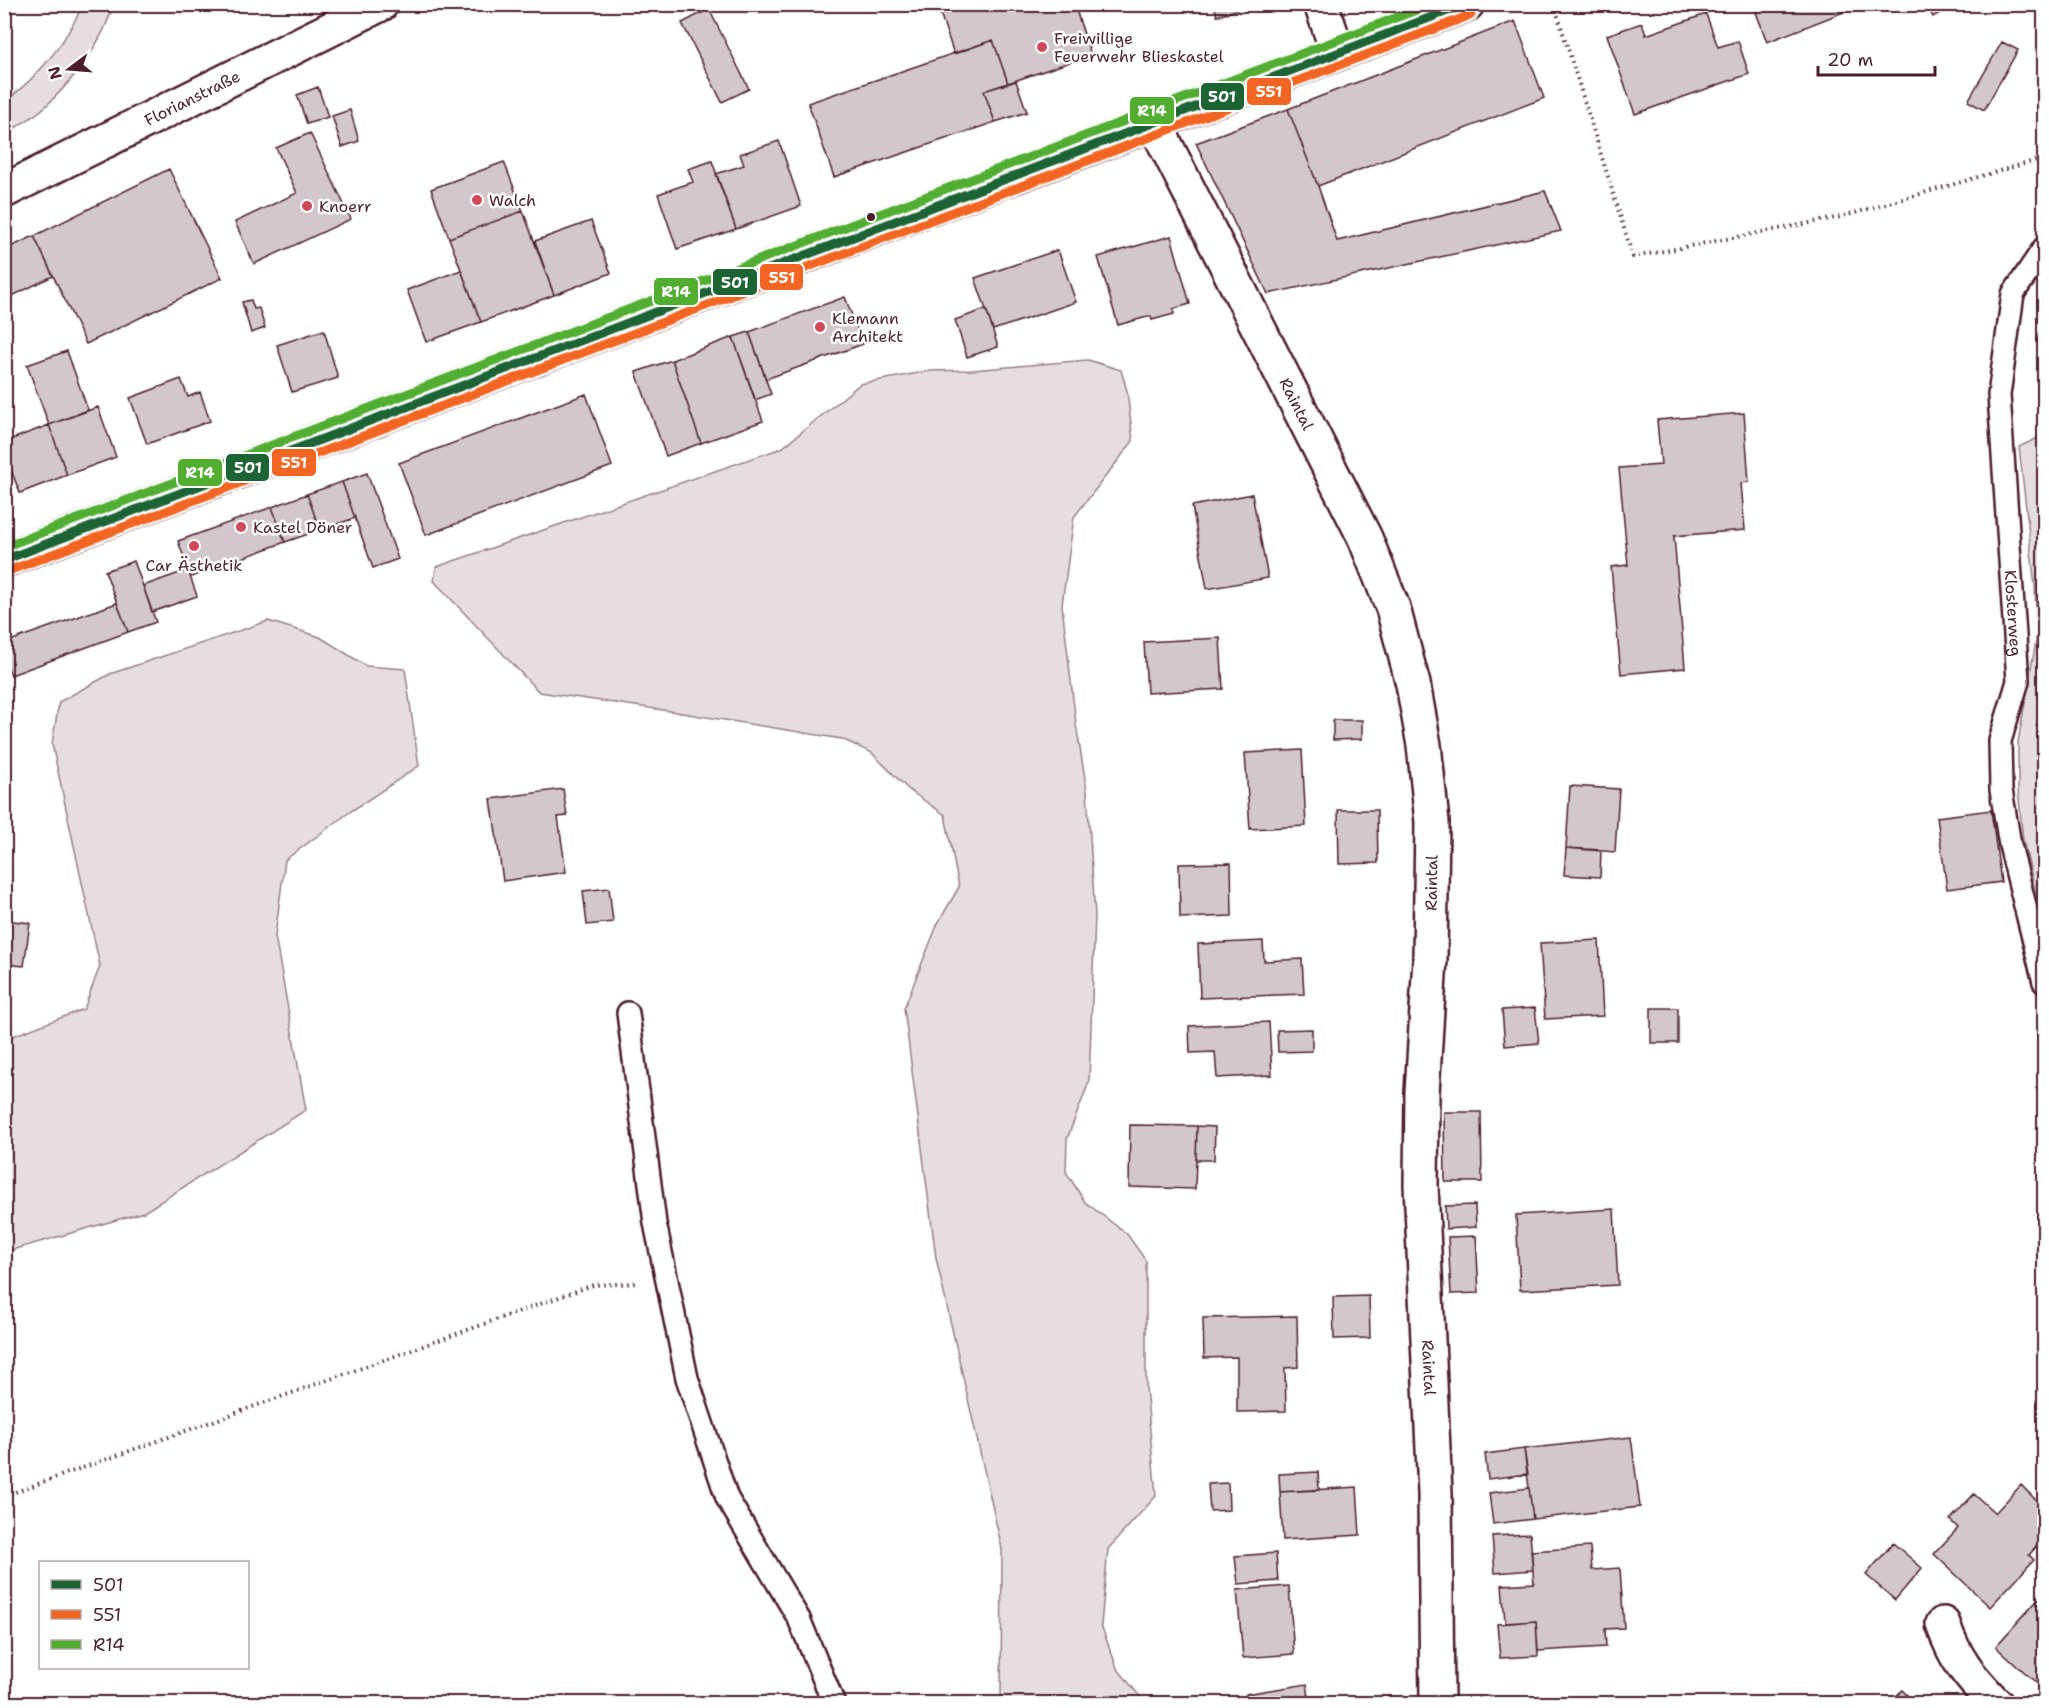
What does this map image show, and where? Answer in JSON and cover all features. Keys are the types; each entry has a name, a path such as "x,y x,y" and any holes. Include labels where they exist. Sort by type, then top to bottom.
{"street":[{"name":"Florianstraße","path":"4,191 381,4"},
{"path":"1321,4 1338,53"},
{"path":"4,560 1467,4"},
{"name":"Raintal","path":"1154,122 1365,538 1393,608 1413,684 1423,735 1432,822 1430,959 1422,1093 1421,1185 1435,1493 1437,1704"},
{"path":"1943,1624 1952,1650 1976,1683 1996,1704"}],"lane":[{"name":"Klosterweg","path":"2044,248 2013,294 1999,395 2018,681 2000,741 2001,790 2010,845 2044,982"},
{"path":"628,1013 655,1223 687,1378 727,1498 799,1619 834,1704"}],"path":[{"path":"1554,4 1633,257 1840,217 2044,158"},
{"path":"4,1496 592,1285 640,1283 674,1311"}],"shaded area":[{"path":"83,4 113,5 109,19 95,46 87,59 47,105 5,135 5,102 50,58 68,33"},
{"path":"1088,360 1121,370 1127,391 1133,441 1074,517 1062,605 1076,724 1087,791 1095,915 1089,1082 1067,1139 1066,1172 1085,1202 1127,1234 1146,1261 1146,1387 1156,1496 1108,1549 1101,1625 1117,1668 1145,1703 1001,1703 1002,1549 936,1258 904,1008 938,923 959,887 945,815 909,790 872,753 842,739 539,692 434,581 436,567 782,448 860,384 929,371 972,370"},
{"path":"2044,435 2044,925 2023,840 2018,789 2018,742 2037,635 2035,586 2019,447"},
{"path":"268,621 320,637 366,666 405,669 419,766 351,811 285,860 275,936 306,1110 144,1212 5,1252 5,1039 84,1009 100,966 52,744 59,702 110,674"}],"building":[{"name":"Freiwillige Feuerwehr Blieskastel","path":"937,4 1074,4 1091,55 1008,83 993,40 954,54"},
{"path":"1214,4 1255,4 1217,16"},
{"path":"1753,4 1864,4 1767,42"},
{"path":"1926,4 1955,4 1933,17"},
{"path":"2003,4 2030,4 2006,13"},
{"path":"709,9 749,89 722,102 682,23"},
{"path":"1706,14 1718,47 1738,41 1749,74 1635,114 1607,35 1642,23 1646,35"},
{"path":"1515,21 1544,98 1318,186 1288,109"},
{"path":"993,40 1008,83 984,91 995,122 834,177 808,103"},
{"path":"2002,42 2018,50 1984,110 1968,101"},
{"path":"1016,81 1027,112 995,122 984,91"},
{"path":"318,87 328,117 307,124 297,95"},
{"path":"1288,109 1337,241 1545,191 1561,231 1268,294 1196,143"},
{"path":"350,110 359,141 342,147 332,116"},
{"name":"Knoerr","path":"310,133 351,219 254,264 235,222 297,193 276,148"},
{"path":"779,141 801,206 736,229 716,174 744,165 740,154"},
{"path":"712,161 736,229 677,249 658,194 693,182 688,169"},
{"name":"Walch","path":"504,162 523,211 449,238 431,189"},
{"path":"169,169 222,278 86,344 34,236"},
{"path":"523,211 554,295 481,322 449,238"},
{"path":"591,221 611,273 554,295 535,241"},
{"path":"34,236 53,276 4,300 4,250"},
{"path":"1171,236 1190,304 1173,309 1174,314 1152,320 1151,316 1118,325 1098,257"},
{"path":"1058,250 1076,302 993,330 975,278"},
{"path":"461,270 481,322 426,342 407,290"},
{"path":"845,297 863,344 766,379 749,332"},
{"path":"251,300 254,309 259,308 265,328 251,333 242,302"},
{"path":"986,309 998,347 967,357 955,320"},
{"path":"324,330 338,378 292,392 277,345"},
{"path":"749,332 771,394 755,400 733,337"},
{"path":"733,337 763,421 701,443 672,360"},
{"path":"67,351 88,410 49,425 27,365"},
{"path":"672,360 701,443 666,456 636,372"},
{"path":"181,379 188,397 200,392 210,421 147,444 130,398"},
{"path":"586,394 612,466 426,535 399,463"},
{"path":"98,407 116,457 67,475 49,425"},
{"path":"1744,413 1749,482 1741,483 1745,530 1674,536 1685,668 1621,674 1611,567 1628,565 1619,468 1661,465 1657,420"},
{"path":"49,425 67,475 20,493 4,452 4,442"},
{"path":"367,473 398,559 373,568 342,482"},
{"path":"342,482 355,518 320,530 307,494"},
{"path":"307,494 320,530 285,542 272,507"},
{"path":"1252,494 1268,578 1207,589 1192,506"},
{"path":"272,507 285,542 191,577 178,541"},
{"path":"134,561 156,622 128,632 105,571"},
{"path":"188,570 197,596 152,612 143,586"},
{"path":"117,603 128,632 11,675 4,658 4,643"},
{"path":"1220,638 1223,689 1147,693 1144,642"},
{"path":"1333,720 1362,720 1362,739 1333,740"},
{"path":"1302,750 1306,826 1250,829 1245,753"},
{"path":"1570,786 1619,789 1615,852 1566,848"},
{"path":"563,789 567,816 558,817 566,872 503,881 491,799"},
{"path":"1338,810 1377,810 1378,863 1339,864"},
{"path":"1991,810 2001,882 1947,889 1937,817"},
{"path":"1566,848 1601,850 1600,877 1564,875"},
{"path":"1231,863 1232,916 1180,918 1179,864"},
{"path":"609,888 613,922 587,925 583,891"},
{"path":"4,920 30,923 24,966 4,964"},
{"path":"1599,940 1603,1016 1545,1019 1540,943"},
{"path":"1263,941 1264,961 1302,959 1304,994 1200,998 1198,944"},
{"path":"1535,1008 1539,1043 1505,1046 1502,1010"},
{"path":"1651,1008 1678,1008 1678,1043 1651,1043"},
{"path":"1269,1022 1272,1075 1217,1078 1215,1052 1190,1053 1189,1026"},
{"path":"1312,1029 1312,1051 1278,1052 1277,1030"},
{"path":"1444,1112 1481,1112 1482,1182 1445,1182"},
{"path":"1130,1125 1197,1126 1195,1189 1129,1187"},
{"path":"1197,1126 1215,1127 1214,1160 1196,1160"},
{"path":"1475,1205 1476,1227 1446,1229 1445,1206"},
{"path":"1614,1209 1618,1285 1520,1290 1516,1215"},
{"path":"1476,1236 1479,1293 1451,1294 1448,1237"},
{"path":"1369,1296 1370,1338 1334,1339 1333,1297"},
{"path":"1297,1316 1298,1367 1285,1368 1286,1411 1237,1412 1237,1357 1204,1358 1203,1318"},
{"path":"1631,1437 1640,1507 1533,1519 1524,1449"},
{"path":"1524,1449 1528,1474 1488,1479 1485,1454"},
{"path":"1318,1472 1319,1490 1280,1492 1279,1474"},
{"path":"1228,1483 1229,1510 1210,1511 1208,1484"},
{"path":"2021,1485 2044,1508 2044,1538 2029,1555 2034,1560 1990,1607 1934,1554 1958,1528 1950,1520 1974,1494 1995,1513"},
{"path":"1357,1487 1360,1535 1283,1540 1280,1492"},
{"path":"1529,1488 1533,1519 1493,1524 1489,1493"},
{"path":"1530,1534 1533,1570 1495,1573 1492,1536"},
{"path":"1893,1543 1922,1568 1895,1600 1866,1575"},
{"path":"1590,1547 1592,1570 1620,1568 1624,1628 1605,1629 1606,1647 1538,1651 1536,1621 1505,1623 1502,1585 1534,1583 1531,1551"},
{"path":"1276,1553 1278,1581 1238,1584 1235,1556"},
{"path":"1289,1586 1294,1654 1243,1658 1237,1590"},
{"path":"2044,1593 2044,1690 1996,1646"},
{"path":"1536,1621 1538,1656 1500,1658 1497,1624"},
{"path":"1307,1684 1310,1704 1247,1704 1246,1694"},
{"path":"1902,1690 1916,1704 1889,1704"},
{"path":"1389,1697 1390,1704 1360,1704 1360,1702"}],"transit line":[{"name":"R14","path":"4,547 1432,4"},
{"name":"501","path":"4,560 1466,4"},
{"name":"551","path":"8,571 1471,15"}],"place":[{"name":"Freiwillige Feuerwehr Blieskastel","path":"1042,47"},
{"name":"Walch","path":"477,200"},
{"name":"Knoerr","path":"307,206"},
{"name":"Klemann Architekt","path":"820,327"},
{"name":"Kastel Döner","path":"241,527"},
{"name":"Car Ästhetik","path":"194,546"}]}
